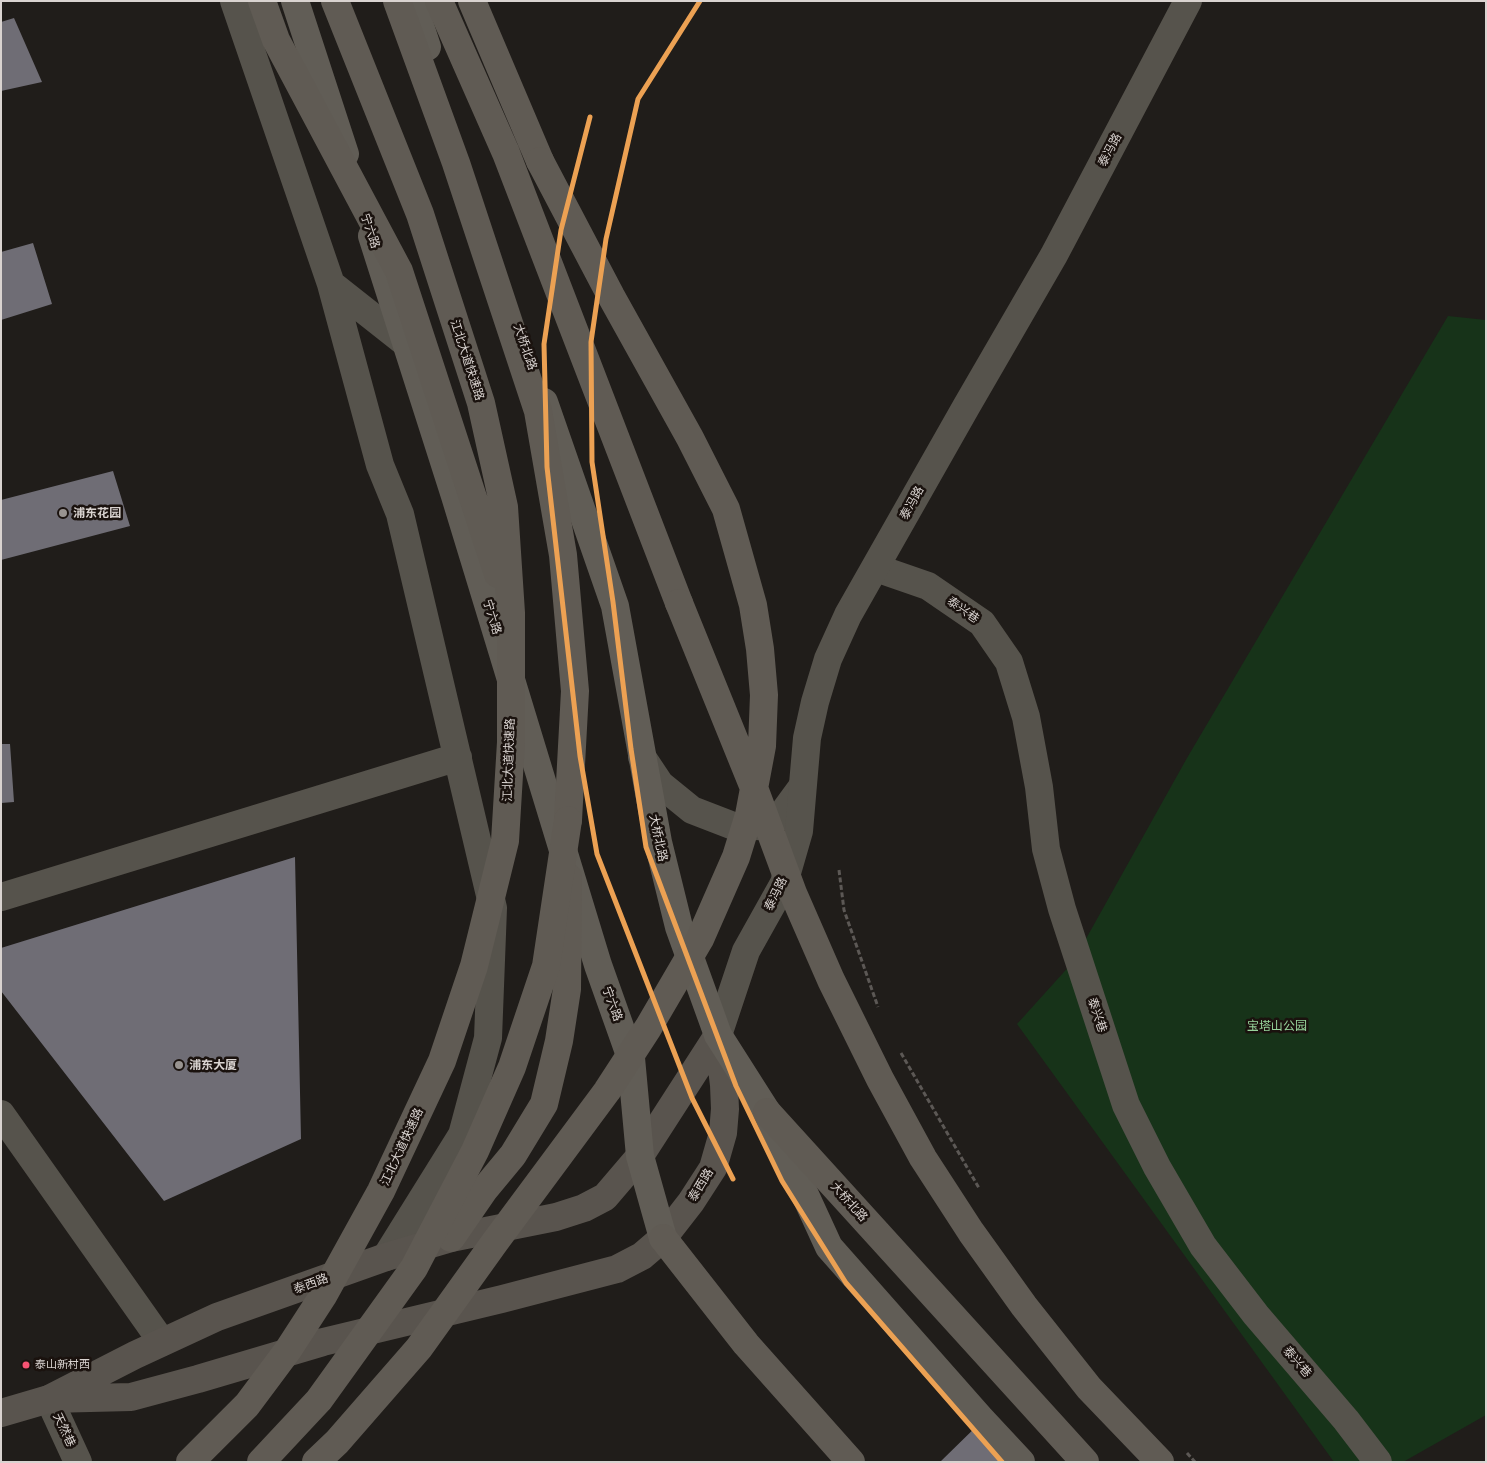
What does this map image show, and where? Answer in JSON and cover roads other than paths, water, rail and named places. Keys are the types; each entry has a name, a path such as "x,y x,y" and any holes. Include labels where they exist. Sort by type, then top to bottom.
{"highway":[{"path":"262,1 276,40 399,271 511,613"},
{"name":"江北大道快速路","path":"190,1462 247,1405 288,1350 323,1296 381,1191 442,1061 474,966 505,841 511,742 511,613 504,507 481,404 420,214 335,1"},
{"path":"261,1462 319,1400 414,1268 475,1151 512,1067 546,966 568,820 575,690 563,556 538,411 456,163 397,1"},
{"path":"439,1 506,153 679,603 756,793 793,892 831,980 875,1070 924,1158 971,1232 1024,1306 1089,1388 1171,1455"},
{"path":"316,1462 337,1442 419,1348 607,1091 648,1028 700,939 736,857 749,815 762,746 764,695 760,649 753,605 726,509 690,438 611,296 540,161 472,1"},
{"path":"451,1238 484,1190 513,1155 544,1104 559,1041 567,989 568,868"},
{"name":"大桥北路","path":"767,1112 1085,1462"},
{"path":"663,1238 746,1344 851,1462"}],"main road":[{"name":"宁六路","path":"296,1 458,505 598,965 631,1058 640,1156 663,1238"},
{"name":"大桥北路","path":"412,1 489,242 615,606 658,842 679,926 718,1035 767,1112"},
{"name":"泰西路","path":"1,1414 49,1399 162,1342 217,1317 386,1256 451,1238 556,1217 584,1208 605,1197 640,1156 718,1035"},
{"name":"泰西路","path":"49,1399 132,1397 323,1342 502,1300 617,1269 642,1256 663,1238 691,1202 713,1168 723,1133 726,1109 718,1035"},
{"path":"767,1112 829,1247 1021,1462"}],"street":[{"path":"234,1 331,284 380,465 400,514 493,908 488,1038 462,1135 386,1256"},
{"name":"泰冯路","path":"718,1035 746,951 784,883 798,831 807,738 815,702 828,659 848,616 1054,255 1188,1"},
{"path":"331,284 407,344"},
{"name":"泰兴巷","path":"876,568 928,586 982,622 1009,662 1026,717 1039,787 1046,849 1062,909 1126,1104 1157,1167 1203,1246 1256,1315 1346,1420 1378,1462"},
{"path":"1,897 458,757"},
{"path":"642,757 660,784 692,810 736,827 759,826 780,817 802,787"},
{"path":"1,1114 162,1342"},
{"name":"天然巷","path":"49,1399 78,1462"}],"place":[{"name":"浦东花园","path":"63,513"},
{"name":"浦东大厦","path":"179,1065"},
{"name":"泰山新村西","path":"26,1365"}],"park label":[{"name":"宝塔山公园","path":"1277,1026"}]}
